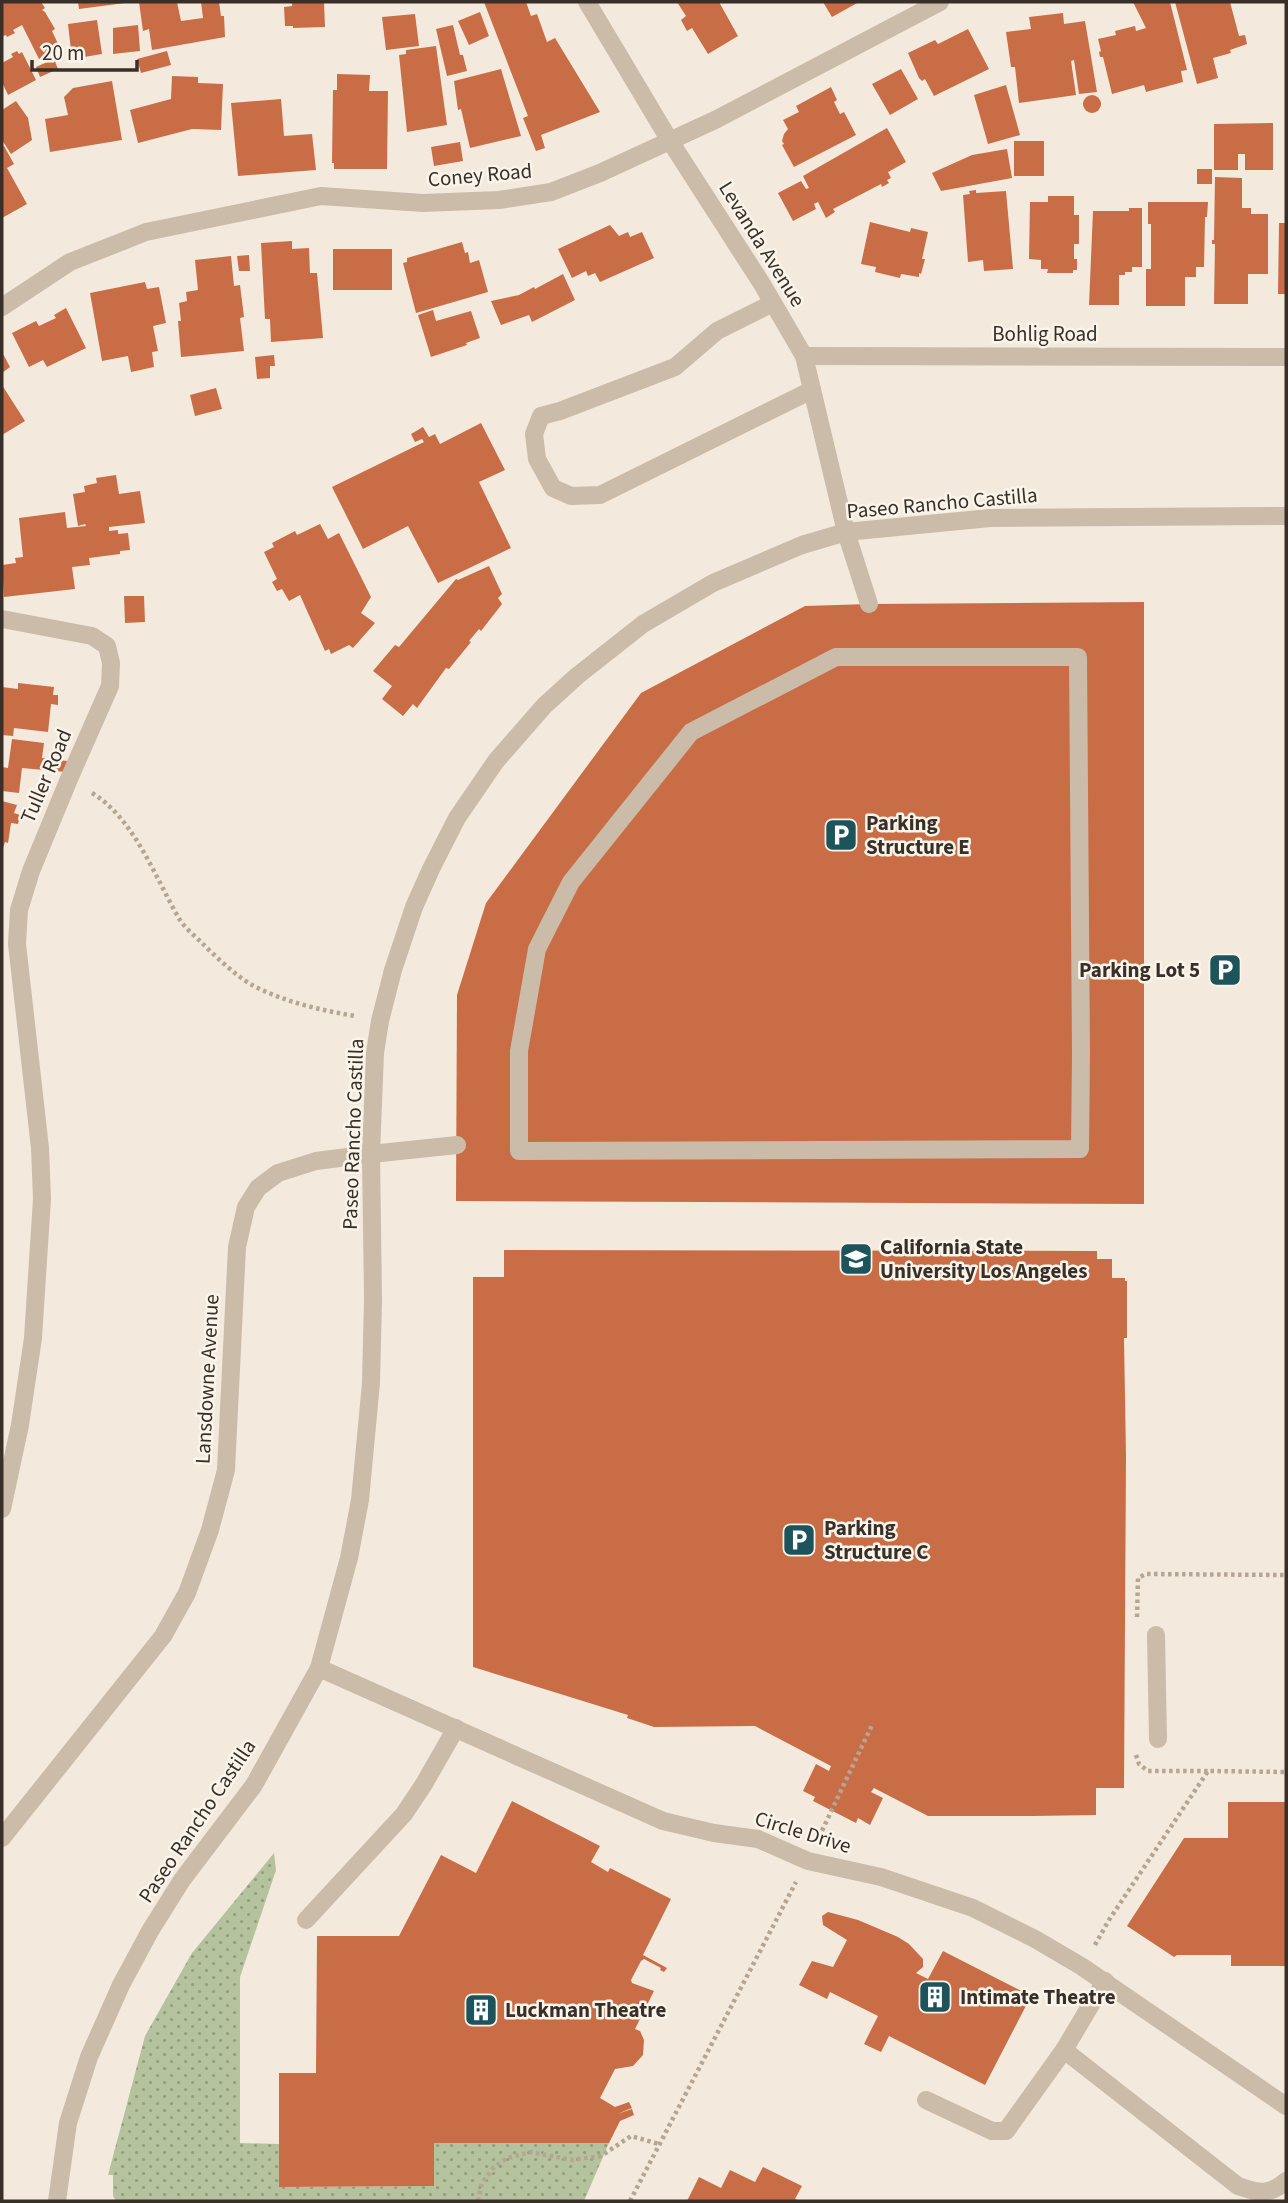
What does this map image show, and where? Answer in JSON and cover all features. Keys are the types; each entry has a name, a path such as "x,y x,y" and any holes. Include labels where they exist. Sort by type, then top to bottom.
{"street":[{"name":"Levanda Avenue","path":"587,2 804,356 846,532 869,604"},
{"name":"Coney Road","path":"2,307 69,262 146,232 321,196 423,203 499,200 551,192 600,173 715,120 940,2"},
{"path":"773,303 717,331 675,367 541,416 534,434 537,459 553,488 571,496 600,495 812,390"},
{"name":"Bohlig Road","path":"804,356 1286,358"},
{"name":"Paseo Rancho Castilla","path":"57,2201 68,2123 89,2057 121,1985 150,1931 183,1880 254,1785 319,1668 349,1559 360,1500 371,1383 371,1154 375,1053 380,1021 393,970 430,869 457,818 496,761 544,706 577,676 655,617 726,578 802,545 846,532 990,518 1286,516"},
{"name":"Tuller Road","path":"2,619 92,636 107,646 111,663 110,686 31,871 10,909 17,944 40,1148 42,1199 33,1338 20,1425 2,1508"},
{"path":"836,657 1078,657 1080,1150 519,1151 520,1051 537,949 571,882 691,732 836,657"},
{"name":"Lansdowne Avenue","path":"2,1838 163,1636 187,1593 210,1530 226,1469 237,1247 246,1207 258,1188 278,1173 316,1161 457,1145"},
{"path":"1156,1635 1158,1739"},
{"name":"Circle Drive","path":"319,1668 663,1821 714,1833 758,1839 808,1861 881,1877 973,1908 1035,1939 1105,1981 1286,2106"},
{"path":"306,1920 404,1814 456,1728"},
{"path":"926,2100 992,2131 1006,2131 1064,2050 1105,1981"},
{"path":"1064,2050 1238,2186 1258,2193 1277,2190 1286,2181"}],"path":[{"path":"69,779 106,802 160,879 181,922 210,951 251,984 309,1007 380,1021"},
{"path":"630,2201 808,1861 873,1723"},
{"path":"1093,1949 1109,1920 1208,1771 1286,1772"},
{"path":"478,2201 481,2183 494,2167 508,2158 531,2152 572,2160 601,2156 631,2136 659,2144"}],"green space":[{"path":"274,1853 276,1870 240,1977 240,2143 279,2144 279,2187 434,2186 434,2143 609,2143 584,2201 116,2201 113,2196 113,2175 108,2175 145,2036 192,1953"}],"building":[{"path":"2,2 41,2 45,8 42,10 55,29 52,31 60,48 39,59 22,25 13,30 15,33 3,36"},
{"path":"78,2 125,2 125,3 79,9"},
{"path":"139,2 177,2 181,21 203,18 201,2 219,2 221,16 224,16 225,37 152,50 149,29 143,31"},
{"path":"292,2 324,2 325,27 285,26 284,7 292,6"},
{"path":"484,2 526,2 531,16 537,14 547,42 555,38 600,112 541,135 545,148 536,151 523,118 528,116"},
{"path":"677,2 719,2 738,36 708,54 692,28 687,31 681,20 686,16"},
{"path":"823,2 859,2 832,17"},
{"path":"1133,2 1170,2 1187,70 1181,71 1183,82 1146,92 1144,85 1112,94 1103,57 1100,57 1098,39 1116,35 1115,31 1135,26 1136,31 1146,28"},
{"path":"1175,2 1230,2 1239,36 1245,35 1247,44 1230,50 1231,53 1213,58 1218,78 1197,84"},
{"path":"480,12 489,36 469,45 458,21"},
{"path":"1063,13 1064,24 1085,21 1097,92 1079,94 1074,60 1071,61 1076,95 1019,103 1015,67 1011,67 1006,32 1031,29 1029,17"},
{"path":"415,14 419,46 386,50 382,17"},
{"path":"97,20 102,54 72,59 68,24"},
{"path":"138,25 140,51 113,54 113,28"},
{"path":"453,25 467,71 447,76 436,29"},
{"path":"968,29 989,69 934,96 925,79 922,81 919,78 908,53 935,40 938,44"},
{"path":"436,46 447,125 407,132 399,55 406,54 406,50"},
{"path":"17,51 19,54 22,52 36,80 8,95 2,82 2,63 13,57 11,54"},
{"path":"167,51 171,65 141,73 137,59"},
{"path":"54,59 58,69 40,77 36,67"},
{"path":"501,69 521,136 470,148 461,109 458,110 454,81"},
{"path":"901,69 918,99 890,115 872,84"},
{"path":"337,74 370,75 369,91 388,91 387,169 334,169 333,90 337,90"},
{"path":"172,76 198,77 198,83 223,84 221,130 192,129 138,143 130,110 171,99"},
{"path":"112,81 122,140 50,152 45,119 68,115 64,97 73,88"},
{"path":"1006,85 1020,135 988,144 974,95"},
{"path":"831,87 840,114 844,112 856,135 794,167 782,145 788,129 783,120 799,112 796,106"},
{"path":"1092,95 1098,98 1101,104 1098,110 1092,113 1086,110 1083,104 1086,98"},
{"path":"281,99 284,136 312,134 316,170 238,176 231,103"},
{"path":"16,101 28,118 32,140 11,154 2,140 2,110"},
{"path":"1273,123 1273,170 1245,170 1245,154 1238,154 1238,170 1214,170 1214,124"},
{"path":"887,128 906,162 888,172 891,178 887,180 889,183 882,187 881,184 833,209 835,212 826,218 818,202 814,204 816,209 793,221 778,193 801,181 806,189 809,188 803,176"},
{"path":"1014,141 1044,141 1044,176 1014,176"},
{"path":"460,142 463,161 434,166 431,147"},
{"path":"4,146 14,164 7,168 27,204 2,218 2,147"},
{"path":"1007,149 1012,178 941,191 932,173 972,155"},
{"path":"1197,169 1212,169 1212,184 1197,184"},
{"path":"1215,177 1242,178 1242,208 1251,208 1251,214 1268,214 1268,274 1248,274 1248,304 1214,304 1215,244 1212,244 1212,240"},
{"path":"976,190 976,193 1006,191 1013,269 984,271 983,260 968,262 963,195"},
{"path":"1048,196 1074,196 1074,215 1079,215 1079,244 1074,244 1077,270 1073,270 1073,273 1047,273 1048,269 1041,269 1041,260 1029,259 1030,202 1048,202"},
{"path":"1148,202 1208,202 1204,267 1196,267 1196,277 1185,277 1185,306 1146,306 1146,269 1151,269"},
{"path":"1129,208 1142,208 1142,267 1132,267 1132,272 1119,275 1119,305 1089,305 1093,211 1129,211"},
{"path":"870,222 910,232 911,228 928,232 922,259 925,259 919,277 901,274 900,278 875,272 876,267 861,264"},
{"path":"1279,223 1286,223 1286,294 1278,294"},
{"path":"610,225 619,236 628,232 630,237 642,232 654,258 600,282 595,273 588,276 586,271 572,278 558,249"},
{"path":"292,241 292,249 309,248 310,273 317,273 323,338 271,342 270,319 265,319 261,243"},
{"path":"462,242 470,263 479,260 488,292 416,313 403,263 407,262 407,258"},
{"path":"333,249 392,249 392,290 333,290"},
{"path":"249,255 250,271 239,271 237,256"},
{"path":"231,256 234,286 240,285 244,351 181,357 179,303 187,301 186,292 198,290 195,260"},
{"path":"563,274 575,300 532,322 529,315 501,325 491,301 519,295 534,287 535,289"},
{"path":"145,282 147,289 159,287 166,323 153,326 158,351 152,352 154,367 131,372 128,356 102,361 90,293"},
{"path":"66,308 86,348 47,367 43,360 29,367 12,333 36,321 39,326 56,318 54,315"},
{"path":"433,310 436,321 471,311 480,338 431,357 418,315"},
{"path":"2,352 10,367 2,373"},
{"path":"274,355 275,366 270,366 270,378 257,379 255,357"},
{"path":"2,385 25,421 2,435"},
{"path":"216,388 222,409 195,416 190,395"},
{"path":"481,423 505,470 479,482 511,548 438,583 408,526 363,549 332,487 424,442 422,439 415,442 411,434 423,427 429,437 435,434 440,444"},
{"path":"116,475 119,494 140,491 145,523 109,527 109,531 118,530 118,534 128,533 130,550 89,558 90,565 72,567 75,589 4,597 2,565 16,563 15,558 23,557 19,518 65,512 67,528 86,526 78,526 73,494 85,492 84,486 97,483 96,478"},
{"path":"320,524 328,539 339,533 371,597 361,613 375,623 353,648 349,645 331,654 329,649 325,651 300,595 289,601 282,589 277,591 272,582 277,579 264,552 274,547 272,543 295,531 297,535"},
{"path":"489,566 502,594 498,598 502,604 481,631 479,629 469,641 471,642 449,669 446,668 417,708 413,704 403,716 382,699 392,686 373,671 395,645 399,647 456,579"},
{"path":"124,596 144,596 145,622 125,623"},
{"name":"Parking Structure E","path":"1144,602 1144,1204 456,1201 457,995 486,903 641,693 805,606"},
{"path":"18,683 54,687 53,695 58,695 58,705 51,704 48,732 14,728 13,736 2,735 2,687 18,689"},
{"path":"12,739 44,743 42,758 67,761 66,772 22,768 19,793 2,791 2,767 8,768"},
{"path":"2,801 17,805 14,813 20,815 18,824 11,823 8,843 5,842 2,851"},
{"name":"Parking Structure C","path":"504,1250 1097,1251 1097,1259 1112,1259 1112,1278 1125,1278 1127,1281 1127,1338 1124,1338 1124,1788 1096,1788 1096,1815 928,1816 874,1788 871,1792 883,1798 870,1825 858,1818 856,1823 813,1801 815,1797 803,1791 816,1764 829,1771 831,1766 755,1726 654,1727 627,1718 628,1715 473,1667 473,1277 504,1277"},
{"name":"Luckman Theatre","path":"512,1801 600,1846 591,1862 608,1872 610,1868 671,1899 643,1955 667,1968 664,1972 644,1959 631,1980 632,1983 654,1991 635,2029 640,2031 644,2040 643,2055 633,2066 615,2069 600,2098 615,2107 629,2102 632,2108 617,2114 632,2109 634,2115 620,2121 609,2143 434,2143 434,2186 279,2187 279,2073 316,2073 317,1936 399,1936 441,1855 476,1873"},
{"path":"1228,1802 1286,1802 1286,1966 1231,1966 1231,1955 1174,1957 1127,1926 1184,1838 1228,1838"},
{"name":"Intimate Theatre","path":"828,1912 858,1920 909,1944 923,1959 923,1967 916,1973 928,1979 943,1951 1031,1996 985,2085 889,2036 881,2052 864,2044 878,2016 830,1992 827,1999 799,1985 812,1961 833,1967 847,1940 823,1925 822,1916"},
{"path":"763,2167 802,2186 795,2199 801,2201 687,2201 699,2177 721,2188 730,2170 755,2182"}],"place":[{"name":"Parking Structure E","path":"841,835"},
{"name":"Parking Lot 5","path":"1225,970"},
{"name":"California State University Los Angeles","path":"856,1259"},
{"name":"Parking Structure C","path":"799,1540"},
{"name":"Intimate Theatre","path":"935,1997"},
{"name":"Luckman Theatre","path":"481,2010"}]}
